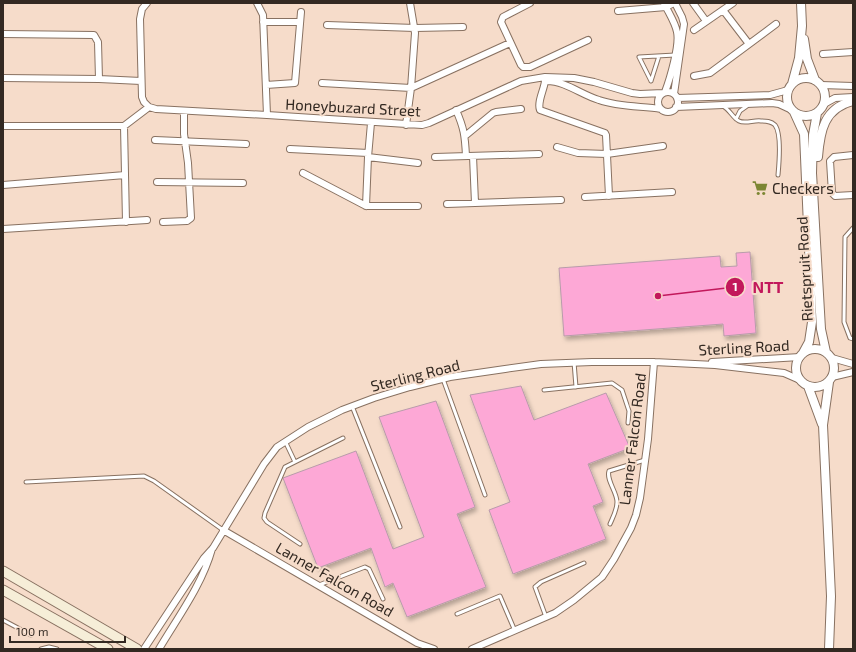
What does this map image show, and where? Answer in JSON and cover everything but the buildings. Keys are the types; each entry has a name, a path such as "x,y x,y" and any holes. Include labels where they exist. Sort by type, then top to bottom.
{"main road":[{"path":"3,571 137,649"},
{"path":"3,590 108,649"}],"street":[{"path":"3,126 124,126 149,107 144,102 142,97 141,81 140,13 146,3"},
{"name":"Honeybuzard Street","path":"258,3 262,11 263,22 267,115"},
{"path":"406,125 411,88 415,28 410,3"},
{"path":"530,3 503,17 500,22 521,65 527,68 530,67 588,40"},
{"path":"618,11 674,3 684,21 683,38 672,74 664,93"},
{"path":"693,3 706,21"},
{"path":"694,30 733,3"},
{"path":"793,111 788,104 787,97 800,58 802,26 801,3"},
{"path":"665,5 677,33 676,96 678,104 674,110 667,112 661,110 658,104 660,95 670,92 676,96 770,95 790,87 796,80 803,78 809,78 818,82 853,86"},
{"path":"723,10 749,44"},
{"path":"266,85 295,83 301,12"},
{"path":"263,22 300,22"},
{"path":"694,76 710,73 776,24"},
{"path":"327,25 415,28 463,27"},
{"path":"676,107 752,103 779,104 801,116 810,116 817,113 824,104 826,98 825,91 818,82 807,59 802,26"},
{"path":"3,34 94,35 98,42 99,79"},
{"path":"322,83 411,88 510,43"},
{"path":"823,54 853,52"},
{"name":"Honeybuzard Street","path":"149,107 184,111 422,125 521,81 545,77 582,79 640,94 664,93"},
{"path":"3,78 141,81"},
{"path":"545,81 539,106 540,110 605,133 609,196"},
{"name":"Honeybuzard Street","path":"502,90 523,83 552,81 600,101 661,110"},
{"path":"824,104 835,98 853,97"},
{"path":"814,210 820,134 828,116 834,110 840,105 853,101"},
{"path":"456,110 463,126 466,156"},
{"path":"465,136 493,113 520,110"},
{"path":"163,222 187,221 190,219 184,111"},
{"name":"Rietspruit Road","path":"793,111 804,134 812,322 809,342 801,355"},
{"name":"Rietspruit Road","path":"817,113 813,135 812,173 822,329 829,355"},
{"path":"366,206 371,122"},
{"path":"124,126 126,222"},
{"path":"155,140 185,140 246,144"},
{"path":"556,148 584,154 607,154 663,146"},
{"path":"290,149 368,155 418,164"},
{"path":"435,157 539,154"},
{"path":"853,155 834,157 830,161 832,193 835,196 853,195"},
{"path":"473,156 475,203"},
{"path":"303,173 366,206 418,206"},
{"path":"3,185 125,175"},
{"path":"157,182 243,183"},
{"path":"585,197 672,192"},
{"path":"447,204 561,200"},
{"path":"3,229 147,220"},
{"path":"853,364 829,355 822,350 812,349 801,355 797,362 796,369 800,380 808,386 817,387 830,380 853,372"},
{"name":"Sterling Road","path":"690,363 801,355"},
{"path":"829,355 834,367 830,380 822,425 831,596 829,649"},
{"name":"Sterling Road","path":"159,649 199,583 213,548 223,530 264,464 285,441 330,415 352,406 410,387 443,379 542,364 574,362 690,363 784,373 800,380"},
{"name":"Lanner Falcon Road","path":"472,649 555,613 574,600 602,577 614,559 632,528 636,515 645,460 654,362"},
{"path":"808,386 822,425"},
{"name":"Lanner Falcon Road","path":"223,530 417,642 434,649"},
{"name":"Sterling Road","path":"144,649 204,558 213,548"}],"lane":[{"path":"659,56 651,81 639,57 677,55"},
{"path":"736,119 742,109 752,103"},
{"path":"720,104 730,111 736,119 744,122 768,121 775,125 780,151 778,175"},
{"path":"853,228 845,237 844,315 844,322 847,331 850,338 853,339"},
{"path":"574,362 576,387"},
{"path":"443,379 485,495"},
{"path":"544,390 612,383 622,390 629,411 628,423"},
{"path":"352,406 400,527"},
{"path":"300,544 267,522 264,518 283,470 287,465 343,438"},
{"path":"285,441 295,462"},
{"path":"610,524 616,510 617,498 608,475 609,471 645,460"},
{"path":"26,482 144,476 154,481 223,530"},
{"path":"546,617 535,587 541,582 584,563"},
{"path":"319,585 366,567 369,569 383,599"},
{"path":"457,614 500,596 515,630"},
{"path":"3,620 31,635"},
{"path":"41,649 49,647 57,649"}],"place":[{"name":"Checkers","path":"760,188"},
{"name":"NTT","path":"658,296"}]}
